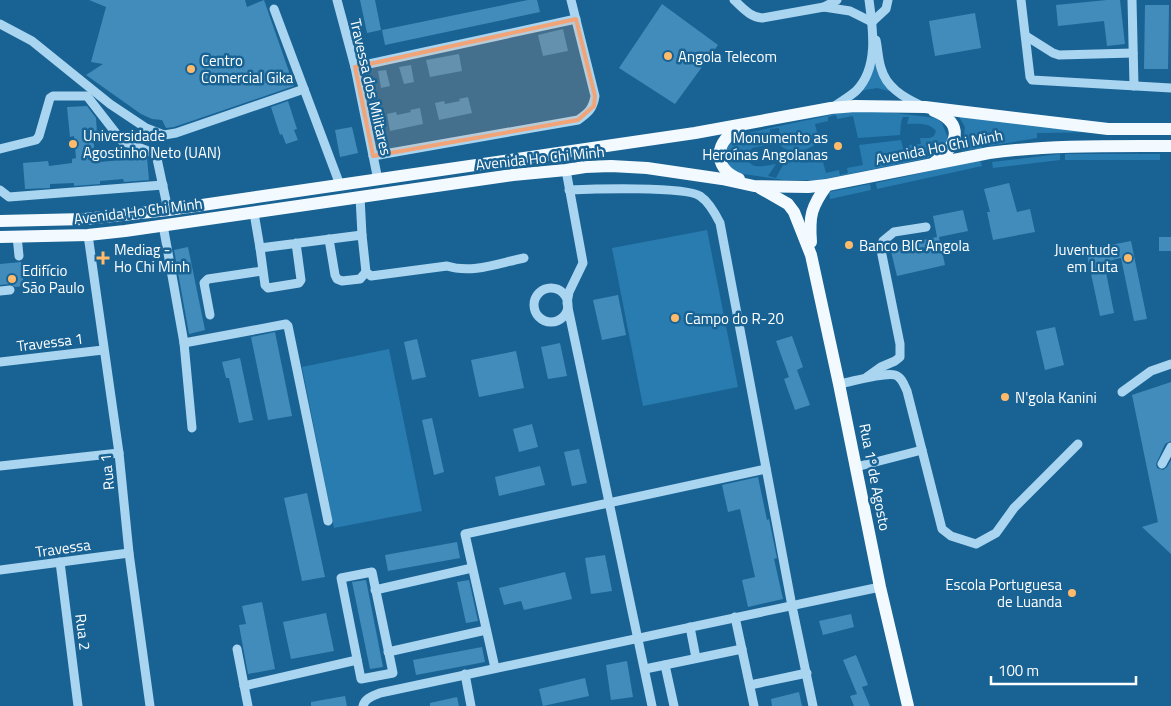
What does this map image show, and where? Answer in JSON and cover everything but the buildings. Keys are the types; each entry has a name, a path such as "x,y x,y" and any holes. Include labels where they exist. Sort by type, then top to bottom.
{"main road":[{"name":"Avenida Ho Chi Minh","path":"0,221 85,219 168,210 749,124 831,108 879,105 925,108 1108,129 1171,130"},
{"path":"925,108 942,114 952,124 955,131 953,144 949,151 933,164"},
{"path":"749,124 726,136 722,141 720,156 726,171 732,176 788,204 798,219 811,255"},
{"name":"Avenida Ho Chi Minh","path":"0,237 88,235 163,226 513,175 591,166 647,168 722,179 754,186 808,187 1013,149 1069,146 1171,146"},
{"path":"811,255 811,214 826,185"},
{"name":"Rua 1º de Agosto","path":"811,255 880,587 908,706"}],"street":[{"name":"Travessa dos Militares","path":"337,0 355,67 378,180"},
{"path":"373,156 578,120 588,114 594,106 595,96 571,0"},
{"path":"734,0 756,18 824,7 837,0"},
{"path":"869,0 881,70 887,82 907,99 925,108"},
{"path":"831,108 858,89 866,75 872,61 872,22 886,9 888,0"},
{"path":"1021,0 1030,77 1032,80 1171,88"},
{"path":"1132,0 1134,86"},
{"path":"824,7 850,11 872,22"},
{"path":"274,9 340,185"},
{"path":"355,67 576,19"},
{"path":"0,24 32,41 110,104 146,128 164,135 176,133 304,89"},
{"path":"1026,36 1059,55 1133,53"},
{"path":"0,149 36,140 39,136 50,98 53,96 87,96 122,141 156,154 168,210"},
{"path":"566,170 582,264 567,303 652,706"},
{"path":"0,190 9,197 163,185"},
{"path":"570,190 609,188 681,191 699,195 712,209 720,223 792,606 814,706"},
{"path":"360,197 366,272 371,276 447,266 458,270 468,270 524,258"},
{"path":"254,213 262,271 265,285 268,288 299,283 301,280 296,243"},
{"path":"163,226 184,343 192,428"},
{"path":"865,379 881,367 894,362 900,357 900,344 881,250 883,240 894,232 926,227"},
{"path":"260,248 362,234"},
{"name":"Rua 1","path":"88,235 119,453 150,706"},
{"path":"17,236 18,256"},
{"path":"329,239 337,279 342,281 360,279 366,272"},
{"path":"210,315 204,282 208,279 262,271"},
{"path":"0,291 10,290"},
{"path":"184,343 286,324 288,326 328,521"},
{"name":"Travessa 1","path":"0,362 103,350"},
{"path":"1122,392 1151,371 1171,364"},
{"path":"839,384 895,375 902,380 907,391 942,529 951,536 976,544 996,533 1014,508 1078,444"},
{"path":"1162,464 1171,447"},
{"path":"856,467 922,450"},
{"path":"0,466 119,453"},
{"path":"495,668 465,534 766,469"},
{"name":"Travessa","path":"0,570 130,553"},
{"name":"Rua 2","path":"60,562 78,706"},
{"path":"375,590 472,568"},
{"path":"372,572 388,652 392,673 361,679 341,578 372,572"},
{"path":"362,706 370,697 380,693 880,587"},
{"path":"735,617 754,706"},
{"path":"690,627 696,658"},
{"path":"388,652 486,630"},
{"path":"237,649 248,706"},
{"path":"645,669 742,649"},
{"path":"244,686 358,660"},
{"path":"665,665 674,706"},
{"path":"750,685 807,673"},
{"path":"464,674 471,706"}],"highlighted area":[{"path":"576,19 595,96 594,106 578,120 373,156 355,67"}],"shaded area":[{"path":"875,63 893,92 877,88 859,91 870,77"},
{"path":"879,111 936,118 942,123 949,141 941,153 924,159 819,180 784,180 736,173 728,163 726,158 727,149 738,135 845,112","holes":["836,115 837,119 853,116 858,138 900,135 903,117 909,117 907,124 926,125 936,131 934,136 930,138 920,138 921,144 909,145 912,158 906,160 901,140 859,145 863,165 847,168 848,173 840,175 839,170 826,173 821,155 791,158 784,163 776,178 768,176 776,164 757,166 750,163 748,159 748,154 752,148 771,144 770,129 779,128 781,146 785,149 800,151 811,147 819,141 815,124 828,121 828,117"]},
{"path":"958,115 1099,132 1037,133 1037,138 989,146 988,139 982,139 982,148 962,151 965,127"},
{"path":"1060,154 1060,160 993,168 992,162"},
{"path":"1065,154 1160,154 1160,160 1065,160"},
{"path":"980,160 982,166 877,189 876,183"},
{"path":"870,184 871,190 830,199 829,192"},
{"name":"Campo do R-20","path":"707,230 738,387 643,406 612,248"},
{"path":"389,349 422,511 334,528 302,367"}],"place":[{"name":"Angola Telecom","path":"668,56"},
{"name":"Centro Comercial Gika","path":"191,69"},
{"name":"Universidade Agostinho Neto (UAN)","path":"73,144"},
{"name":"Monumento as Heroínas Angolanas","path":"838,146"},
{"name":"Banco BIC Angola","path":"849,245"},
{"name":"Mediag - Ho Chi Minh","path":"103,258"},
{"name":"Juventude em Luta","path":"1128,258"},
{"name":"Edifício São Paulo","path":"12,279"},
{"name":"Campo do R-20","path":"675,318"},
{"name":"N'gola Kanini","path":"1005,397"},
{"name":"Escola Portuguesa de Luanda","path":"1072,593"}]}
